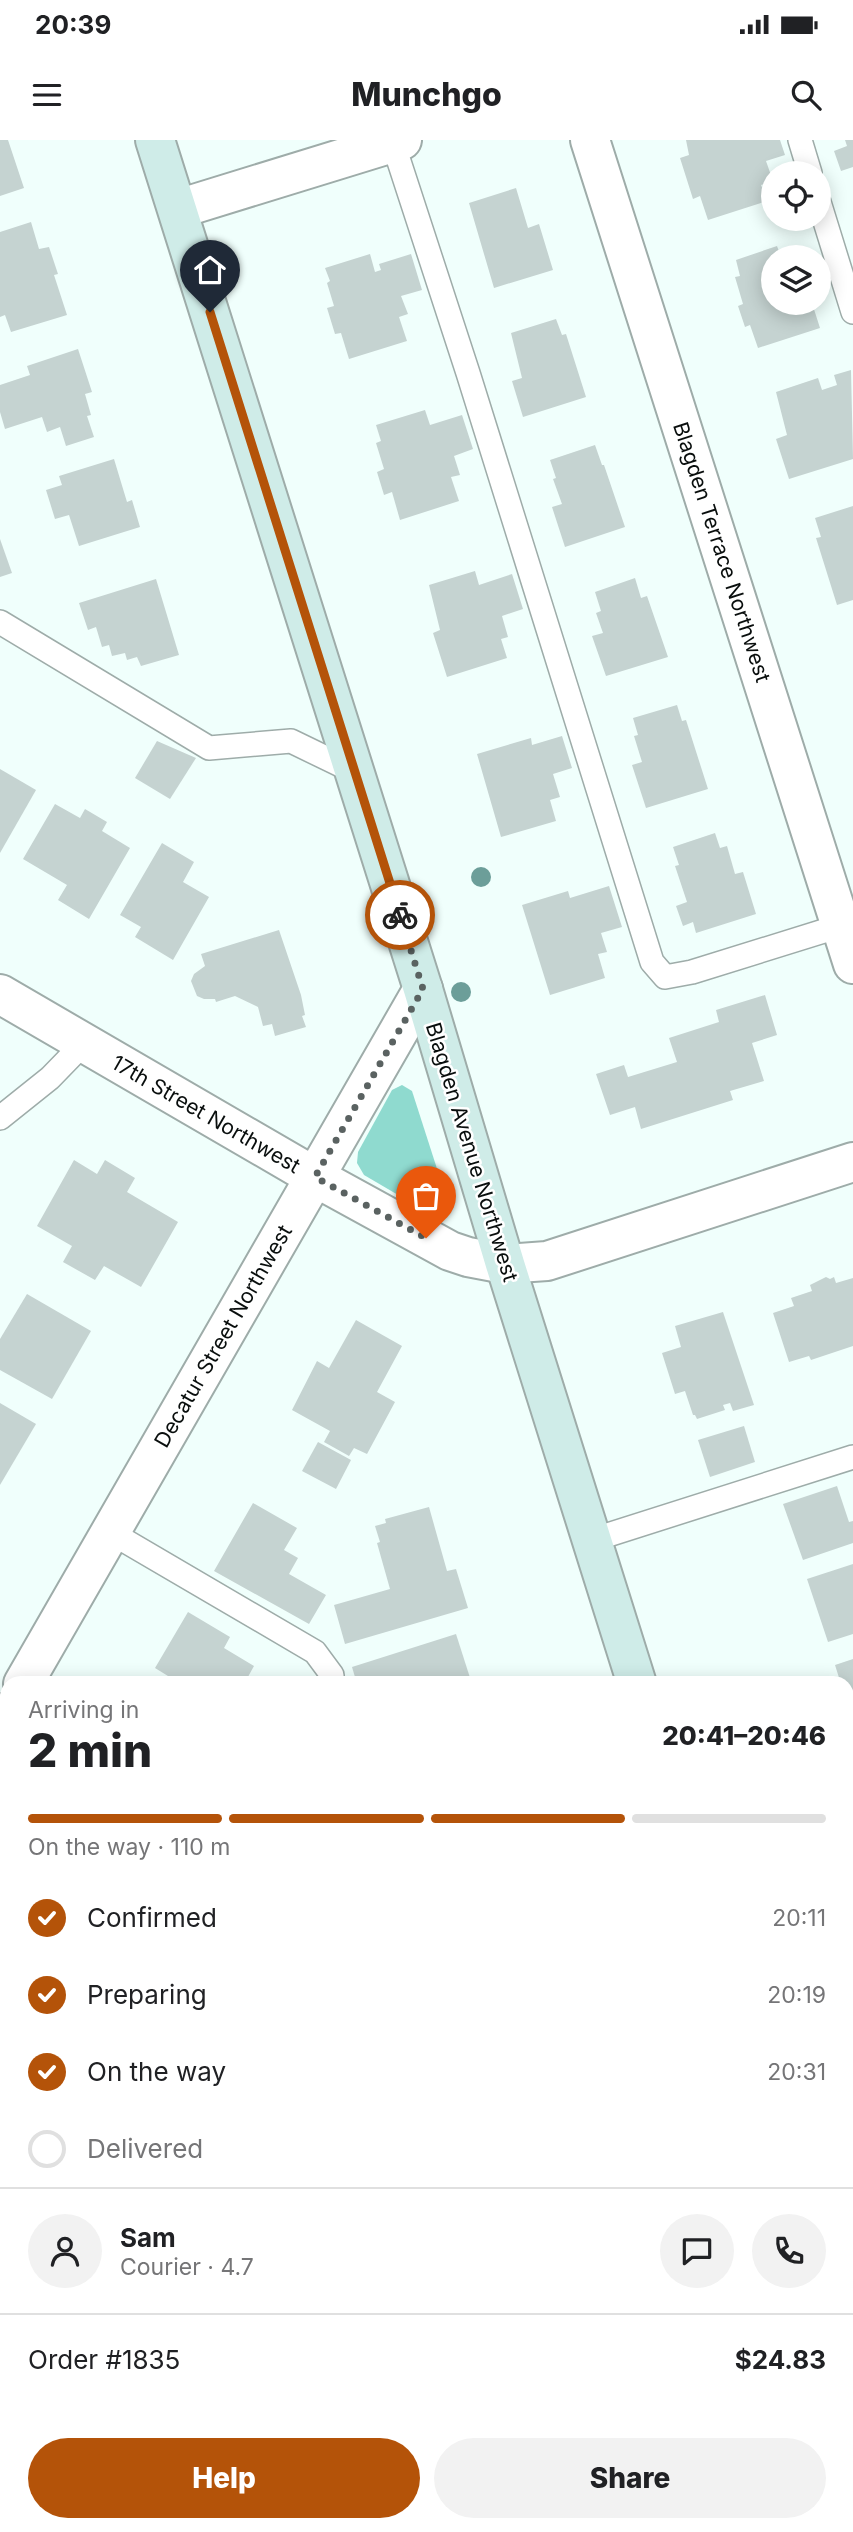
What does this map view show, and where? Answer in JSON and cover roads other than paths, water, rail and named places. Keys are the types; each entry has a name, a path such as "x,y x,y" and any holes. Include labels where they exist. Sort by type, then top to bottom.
{"main road":[{"name":"Blagden Avenue Northwest","path":"155,140 423,989 505,1264 634,1676"}],"street":[{"name":"Blagden Terrace Northwest","path":"590,140 847,924 853,964"},
{"path":"178,209 397,141"},
{"name":"Decatur Street Northwest","path":"28,1676 423,989"},
{"name":"17th Street Northwest","path":"0,994 315,1177 450,1251 468,1257 505,1264 547,1261 853,1162"}],"lane":[{"path":"800,140 806,161"},
{"path":"397,141 652,962 665,977 692,972 847,924"},
{"path":"828,231 853,312"},
{"path":"0,622 209,748 291,741 355,772"},
{"path":"0,1118 53,1075 84,1043"},
{"path":"592,1540 853,1457"},
{"path":"110,1532 315,1652 332,1676"}]}
